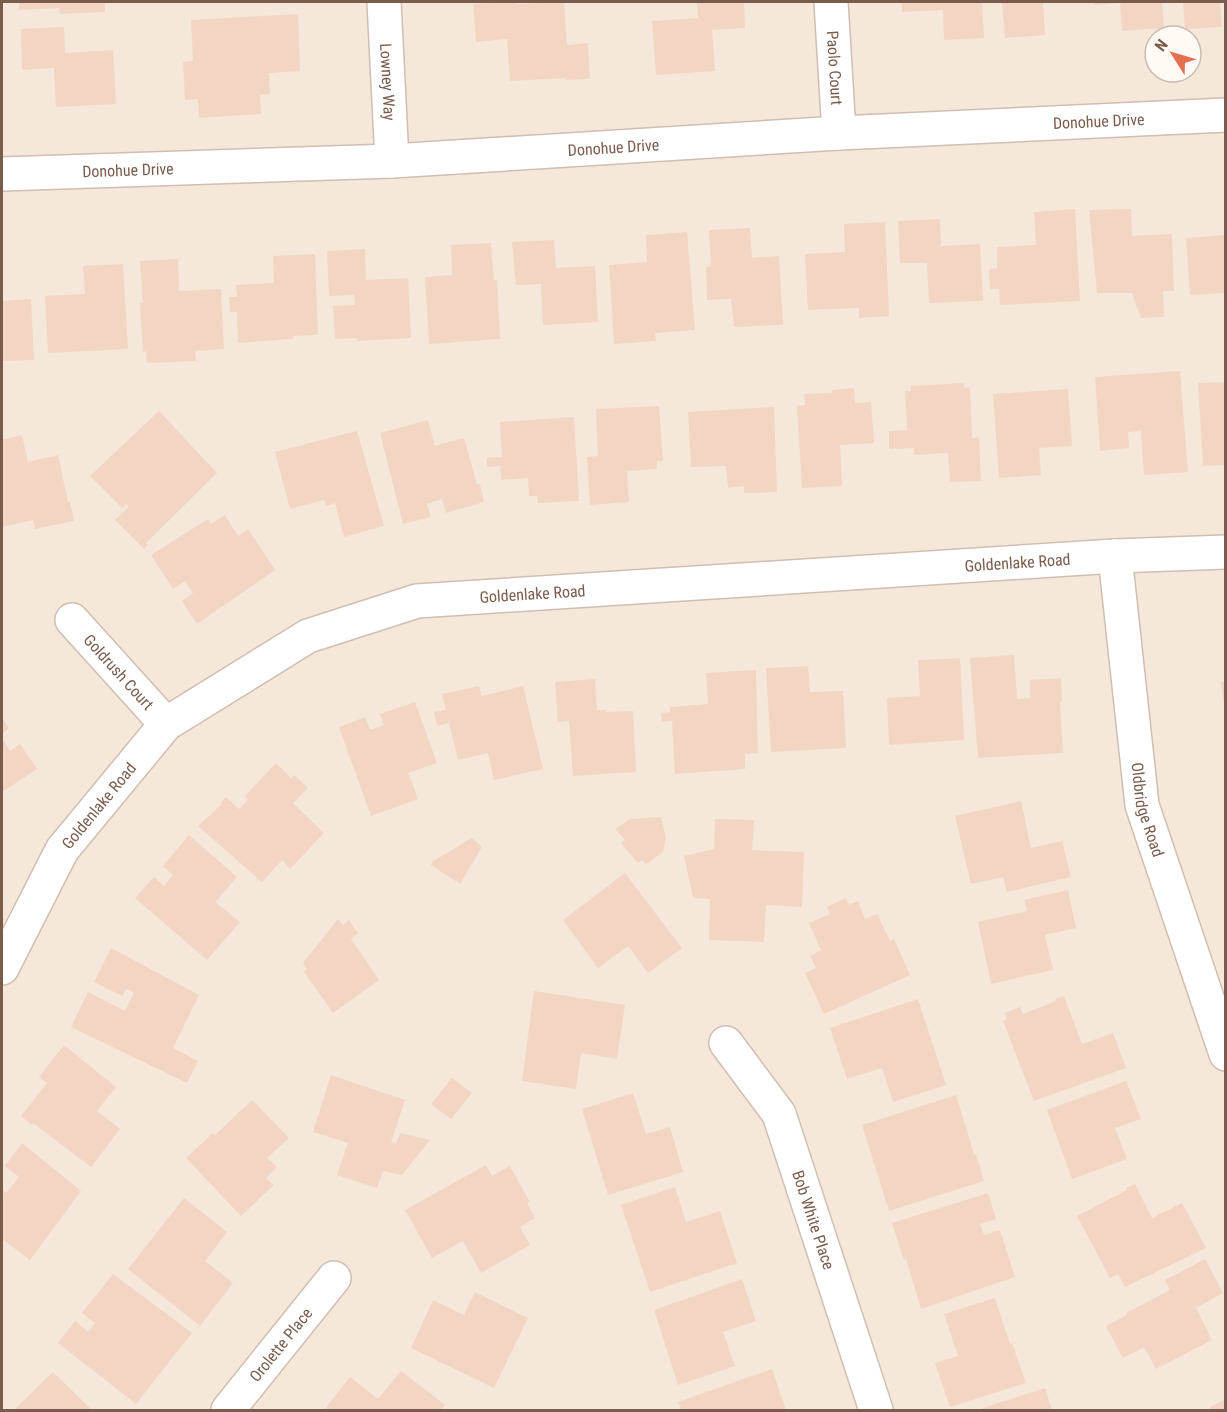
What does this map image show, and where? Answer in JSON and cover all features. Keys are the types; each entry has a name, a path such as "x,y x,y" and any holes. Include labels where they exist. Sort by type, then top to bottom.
{"street":[{"name":"Lowney Way","path":"384,2 392,161"},
{"name":"Paolo Court","path":"831,2 839,133"},
{"name":"Donohue Drive","path":"2,174 392,161 839,133 1226,115"},
{"name":"Goldenlake Road","path":"2,968 62,850 166,724 308,636 417,601 1115,556 1226,552"},
{"name":"Oldbridge Road","path":"1115,556 1142,805 1226,1054"},
{"name":"Goldrush Court","path":"72,620 166,724"},
{"name":"Bob White Place","path":"726,1043 779,1114 876,1410"},
{"name":"Orolette Place","path":"228,1410 334,1278"}],"shaded area":[{"path":"2,2 1225,2 1225,1410 2,1410"}],"building":[{"path":"19,2 105,2 105,12 60,14 59,8 19,10"},
{"path":"514,2 517,4 564,2 567,45 588,43 590,79 510,81 507,39 476,42 473,4"},
{"path":"697,2 744,2 745,28 712,30 715,71 656,75 652,21 698,18"},
{"path":"902,2 982,2 984,38 944,40 943,10 902,12"},
{"path":"1002,2 1043,2 1045,35 1005,38"},
{"path":"1093,2 1119,2 1119,3 1094,5"},
{"path":"1120,2 1162,2 1164,24 1143,24 1143,30 1122,31"},
{"path":"1183,2 1220,2 1222,27 1203,28 1203,24 1185,24"},
{"path":"298,14 300,71 269,73 270,94 260,95 261,114 199,118 198,99 185,100 183,62 193,61 191,20"},
{"path":"64,27 65,53 113,50 116,104 56,107 54,68 22,70 21,29"},
{"path":"1075,209 1080,301 1000,305 999,289 990,289 989,269 997,268 997,247 1036,245 1034,212"},
{"path":"1131,209 1132,236 1172,234 1174,291 1163,291 1164,317 1141,318 1132,293 1097,293 1089,210"},
{"path":"940,219 941,246 980,244 983,301 929,303 927,263 900,263 898,221"},
{"path":"885,222 889,316 859,318 859,308 808,310 805,254 845,252 844,224"},
{"path":"750,228 752,258 779,256 783,325 734,327 731,299 707,300 706,267 711,266 709,230"},
{"path":"687,232 695,330 655,333 656,341 614,344 609,265 647,262 646,235"},
{"path":"1226,235 1226,293 1190,295 1186,238"},
{"path":"554,240 556,268 595,266 598,322 543,325 541,284 516,285 512,242"},
{"path":"491,243 494,280 497,280 500,339 429,344 425,277 452,275 451,245"},
{"path":"365,249 366,280 408,278 411,338 357,341 357,338 335,339 333,306 355,305 354,295 329,296 327,251"},
{"path":"315,254 318,335 238,343 237,312 230,312 229,297 237,297 236,285 274,283 273,256"},
{"path":"178,259 179,291 221,289 224,349 195,351 196,361 147,363 146,351 143,352 140,261"},
{"path":"123,264 128,349 48,353 45,296 85,294 83,266"},
{"path":"31,299 34,360 2,361 2,301"},
{"path":"1180,371 1188,472 1144,475 1141,431 1128,432 1129,448 1100,451 1095,377"},
{"path":"1226,382 1226,465 1203,466 1198,383"},
{"path":"964,383 964,388 970,387 972,438 979,437 981,481 950,482 948,453 914,455 914,448 889,449 889,431 907,430 905,391 911,391 911,386"},
{"path":"854,388 855,403 871,402 874,443 840,445 842,486 802,488 797,406 805,405 804,394 832,393 832,390"},
{"path":"1068,389 1072,446 1039,448 1041,475 999,478 993,394"},
{"path":"659,406 663,461 657,461 657,469 627,471 629,502 590,505 587,457 598,456 596,409"},
{"path":"774,407 777,492 744,493 744,486 728,488 726,466 691,467 688,412"},
{"path":"159,411 217,473 146,543 148,545 144,549 115,520 129,507 126,504 122,508 90,476"},
{"path":"574,417 579,501 538,503 537,496 529,496 528,478 501,480 500,466 487,467 487,458 502,457 500,422"},
{"path":"428,420 435,446 464,438 484,502 446,513 442,499 427,504 431,517 403,524 380,433"},
{"path":"357,431 384,526 344,537 335,503 326,506 324,500 290,509 275,452"},
{"path":"22,435 28,462 58,455 74,521 35,529 33,520 2,527 2,440"},
{"path":"225,515 238,536 248,529 275,570 197,624 182,601 193,593 185,581 173,589 151,555 208,519 211,524"},
{"path":"1014,655 1017,699 1030,698 1030,680 1061,678 1063,753 978,758 970,658"},
{"path":"960,658 964,740 889,745 887,698 920,696 918,660"},
{"path":"808,666 810,692 843,691 846,748 771,752 766,668"},
{"path":"756,670 758,753 745,754 745,769 675,774 672,721 662,722 661,713 670,712 670,707 708,704 706,673"},
{"path":"595,679 597,710 633,711 636,772 573,776 569,721 558,722 555,682"},
{"path":"1226,681 1226,705 1224,705 1221,682"},
{"path":"479,686 482,696 523,686 543,769 494,780 488,753 458,760 449,723 437,726 434,712 446,710 442,694"},
{"path":"415,702 437,763 408,773 418,799 371,816 339,727 365,717 370,730 384,725 380,714"},
{"path":"2,717 9,728 2,734"},
{"path":"2,738 10,751 20,744 37,769 2,792"},
{"path":"276,763 291,778 294,775 308,788 293,803 324,833 290,869 282,860 262,882 198,826 222,804 221,802 226,797 239,809 248,800 245,796"},
{"path":"1021,801 1031,848 1062,841 1071,877 1007,892 1003,877 971,884 955,816"},
{"path":"661,817 666,838 663,852 646,864 642,860 638,863 621,843 625,840 615,829 630,819"},
{"path":"715,819 754,820 752,850 804,852 802,907 766,905 764,942 709,940 710,899 693,898 684,856 714,849"},
{"path":"189,835 237,877 215,902 240,922 207,960 135,898 154,877 164,886 173,875 163,866"},
{"path":"472,838 482,847 460,884 431,865 432,862"},
{"path":"625,873 682,948 648,973 628,946 598,968 563,920"},
{"path":"1068,890 1076,928 1045,935 1053,970 991,984 978,922 1027,911 1024,900"},
{"path":"846,898 849,905 858,901 865,919 877,914 890,941 894,939 910,975 824,1014 805,973 816,968 810,956 821,950 809,923 830,914 827,907"},
{"path":"338,919 343,925 349,920 358,933 351,939 379,980 333,1013 304,972 307,969 303,963"},
{"path":"111,948 199,995 173,1048 198,1061 187,1083 71,1027 88,992 125,1011 134,993 126,989 122,996 94,982"},
{"path":"534,991 625,1005 617,1059 581,1053 576,1089 522,1081"},
{"path":"1064,996 1082,1044 1113,1033 1126,1068 1034,1101 1003,1021 1007,1019 1005,1013 1020,1007 1023,1014"},
{"path":"918,999 946,1085 893,1102 882,1068 847,1079 830,1028"},
{"path":"64,1045 116,1087 97,1111 120,1129 91,1167 21,1116 47,1083 39,1077"},
{"path":"331,1075 405,1100 391,1142 396,1144 400,1133 430,1140 402,1175 383,1171 377,1188 337,1175 348,1143 313,1132"},
{"path":"452,1078 472,1093 451,1119 431,1104"},
{"path":"1126,1081 1141,1119 1115,1128 1127,1159 1072,1179 1047,1110"},
{"path":"633,1093 646,1134 670,1127 683,1172 608,1195 582,1109"},
{"path":"956,1095 984,1181 889,1211 862,1125"},
{"path":"252,1100 289,1138 267,1158 277,1167 266,1178 274,1185 241,1216 186,1158 213,1133 215,1135"},
{"path":"22,1143 81,1191 30,1260 2,1239 2,1189 6,1193 19,1177 5,1166"},
{"path":"486,1165 492,1176 510,1166 530,1202 527,1203 535,1218 520,1227 530,1245 481,1273 463,1241 432,1258 405,1210"},
{"path":"1135,1184 1152,1218 1182,1203 1206,1248 1125,1287 1118,1274 1110,1278 1077,1216"},
{"path":"675,1187 686,1222 720,1211 737,1263 650,1292 621,1205"},
{"path":"988,1193 996,1219 980,1224 984,1235 1000,1230 1015,1277 921,1309 892,1223"},
{"path":"184,1198 227,1232 205,1261 233,1283 200,1326 128,1269"},
{"path":"1205,1259 1223,1293 1196,1308 1212,1340 1156,1369 1144,1347 1123,1358 1106,1326 1170,1290 1165,1280"},
{"path":"113,1274 192,1333 136,1404 58,1343 75,1321 88,1332 95,1323 82,1313"},
{"path":"742,1279 756,1321 723,1332 735,1366 678,1385 654,1310"},
{"path":"475,1292 528,1318 494,1388 411,1348 433,1300 464,1315"},
{"path":"995,1298 1026,1383 950,1407 935,1363 958,1356 944,1314"},
{"path":"772,1369 786,1410 681,1410 678,1402"},
{"path":"401,1371 445,1405 441,1410 324,1410 350,1377 378,1399"},
{"path":"53,1372 92,1410 14,1410"},
{"path":"1045,1388 1052,1410 978,1410 995,1404"},
{"path":"1226,1399 1226,1410 1211,1410 1210,1407"}]}
